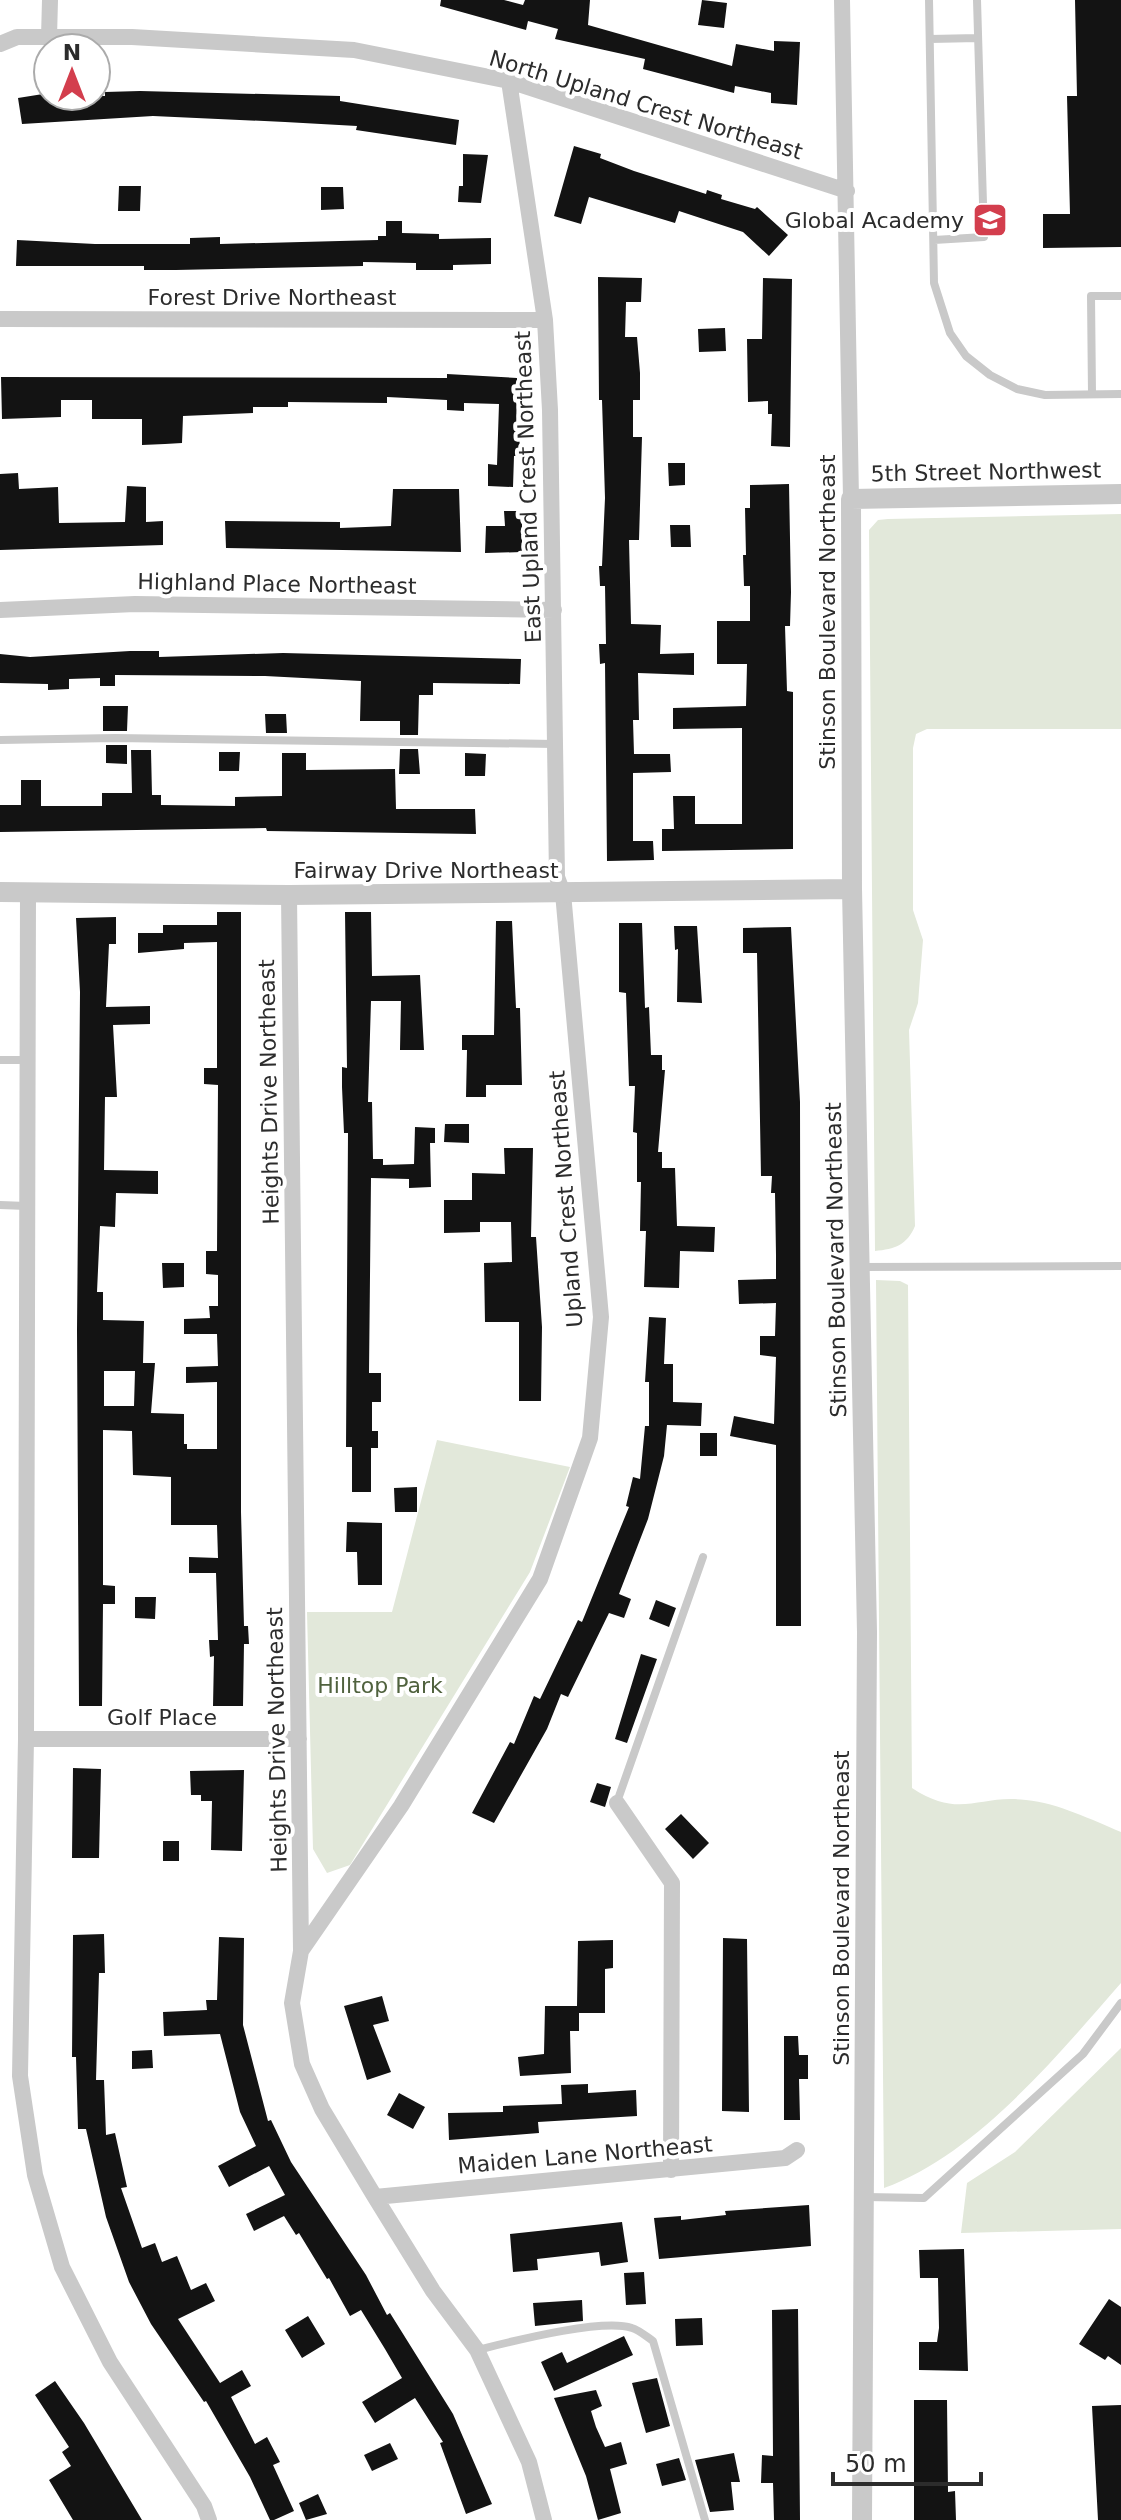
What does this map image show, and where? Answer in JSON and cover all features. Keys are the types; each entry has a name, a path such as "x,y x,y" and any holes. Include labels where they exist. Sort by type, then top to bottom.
{"street":[{"path":"49,32 50,0"},
{"name":"Stinson Boulevard Northeast","path":"842,0 851,499 852,889 867,1632 862,2520"},
{"name":"North Upland Crest Northeast","path":"0,44 17,37 32,37"},
{"name":"North Upland Crest Northeast","path":"112,37 354,50 509,81 847,191"},
{"name":"East Upland Crest Northeast","path":"509,81 545,320 554,610 557,877 563,893"},
{"name":"Forest Drive Northeast","path":"0,319 545,320"},
{"name":"5th Street Northwest","path":"851,499 1121,494"},
{"name":"Highland Place Northeast","path":"0,610 135,604 554,610"},
{"name":"Fairway Drive Northeast","path":"0,892 289,895 852,889"},
{"path":"28,892 26,1739 20,2076 35,2175 62,2267 110,2362 204,2506 209,2520"},
{"name":"Upland Crest Northeast","path":"301,1951 401,1806 540,1579 590,1438 601,1317 563,893"},
{"name":"Heights Drive Northeast","path":"289,895 301,1951 292,2003 302,2064 322,2109 433,2291 477,2350 529,2462 544,2520"},
{"name":"Golf Place","path":"26,1739 299,1739"},
{"path":"617,1803 672,1883 671,2170"},
{"name":"Maiden Lane Northeast","path":"375,2197 785,2158 797,2150"}],"lane":[{"path":"929,0 934,283 950,333 966,356 990,375 1017,389 1045,395 1121,394"},
{"path":"934,240 984,237 977,0"},
{"path":"930,39 978,38"},
{"path":"1092,394 1091,296 1121,296"},
{"path":"0,740 556,744"},
{"path":"0,1060 28,1060"},
{"path":"0,1205 28,1206"},
{"path":"860,1267 1121,1266"},
{"path":"617,1803 703,1557"},
{"path":"864,2197 924,2198 1083,2054 1121,2003"},
{"path":"477,2350 523,2339 596,2328 631,2327 653,2341 705,2520"}],"green space":[{"path":"1121,514 1121,729 927,729 916,734 913,748 913,910 923,940 918,1003 909,1030 915,1226 900,1245 875,1251 869,530 878,520 888,519"},
{"path":"876,1280 900,1281 908,1285 912,1788 944,1803 969,1804 1009,1799 1038,1802 1121,1832 1121,1983 1042,2071 983,2128 918,2173 884,2188"},
{"name":"Hilltop Park","path":"437,1440 570,1467 530,1572 350,1865 327,1873 313,1849 307,1612 392,1612"},
{"path":"1121,2048 1121,2229 961,2233 967,2183 1015,2152"}],"building":[{"path":"441,0 504,0 523,5 525,0 590,0 588,25 732,66 736,44 774,51 774,41 800,42 797,105 771,103 771,93 735,86 734,93 643,69 645,59 555,39 558,29 528,21 526,30 440,6"},
{"path":"702,0 727,3 724,28 698,25"},
{"path":"1075,0 1121,0 1121,247 1043,248 1043,214 1070,214 1067,96 1077,96"},
{"path":"112,92 340,96 340,101 459,120 456,145 356,130 357,126 285,122 153,116 22,124 18,98 32,96 32,112 112,112"},
{"path":"574,146 601,154 600,158 634,171 706,194 707,190 722,195 721,199 755,209 757,207 788,235 769,256 743,232 679,211 675,223 589,197 581,224 554,216"},
{"path":"463,154 488,155 481,203 458,202 459,186 463,186"},
{"path":"119,186 141,186 140,211 118,211"},
{"path":"321,187 343,187 344,209 321,210"},
{"path":"386,221 402,221 402,233 439,234 439,239 491,238 491,264 453,265 453,270 416,270 416,263 363,262 363,266 176,270 144,270 144,266 16,266 17,240 190,244 190,238 220,237 220,244 378,240 378,236 386,236"},
{"path":"598,277 642,278 641,302 626,302 625,337 637,337 640,373 640,400 633,400 633,437 642,437 639,540 629,540 631,624 661,625 660,654 694,653 694,675 638,673 639,720 633,720 634,754 670,754 671,772 633,773 633,841 653,841 654,860 607,861 605,663 600,664 599,644 606,644 605,586 600,586 599,566 602,566 605,498 602,400 599,400"},
{"path":"763,278 792,279 790,447 771,446 772,414 768,414 768,401 748,402 747,339 762,339"},
{"path":"725,328 726,351 699,352 698,329"},
{"path":"447,374 517,378 516,433 520,433 519,456 514,456 513,487 488,486 488,464 497,465 499,404 464,403 464,411 447,410 447,400 387,397 387,403 288,402 288,407 253,407 253,413 183,416 182,443 142,445 142,419 92,419 92,400 61,400 61,417 2,419 1,377 447,378"},
{"path":"668,463 685,463 685,485 669,486"},
{"path":"18,473 19,489 58,487 59,523 125,522 127,486 146,487 146,522 163,521 163,545 0,550 0,474"},
{"path":"789,484 791,592 790,626 785,626 787,691 793,692 793,849 662,851 662,829 674,829 673,796 695,796 695,824 742,824 742,728 673,729 673,708 746,706 747,664 717,664 717,621 750,621 750,586 744,586 743,555 746,555 745,508 750,508 750,485"},
{"path":"393,489 459,489 461,552 226,548 225,521 340,522 340,528 391,526"},
{"path":"504,511 522,511 522,552 485,553 486,526 505,526"},
{"path":"670,525 690,525 691,547 671,547"},
{"path":"159,651 159,657 283,653 521,659 520,684 433,683 433,695 419,695 418,735 400,735 400,721 360,721 361,681 265,676 115,675 115,686 100,686 100,678 69,679 69,689 48,690 48,684 0,683 0,654 30,657"},
{"path":"103,706 128,706 127,731 103,731"},
{"path":"265,714 286,714 287,733 266,733"},
{"path":"106,745 127,745 127,764 106,763"},
{"path":"400,749 418,749 420,774 399,774"},
{"path":"131,750 151,750 152,795 161,795 161,805 235,806 235,797 282,796 282,753 306,753 306,770 395,769 396,809 475,809 476,834 267,831 266,828 0,832 0,805 21,805 21,780 41,780 41,806 102,806 102,793 132,793"},
{"path":"219,752 240,752 239,771 219,771"},
{"path":"465,753 486,754 485,776 465,776"},
{"path":"217,912 241,912 241,1512 244,1626 248,1626 249,1644 244,1644 243,1706 213,1706 214,1656 210,1657 209,1640 218,1640 216,1573 189,1573 189,1557 218,1558 217,1525 171,1525 171,1477 133,1475 132,1431 103,1430 103,1585 115,1586 115,1604 103,1604 102,1706 79,1706 77,1330 80,992 76,918 116,917 116,944 109,944 106,1007 150,1006 150,1024 113,1025 117,1097 105,1097 104,1170 158,1171 158,1194 116,1193 115,1227 100,1226 97,1292 103,1292 103,1320 144,1321 143,1363 155,1363 151,1413 184,1414 184,1444 187,1444 187,1449 217,1449 217,1382 186,1383 186,1367 218,1366 217,1334 184,1334 184,1319 210,1318 209,1306 218,1306 218,1275 206,1274 206,1251 217,1251 218,1085 204,1084 204,1068 217,1068 217,942 184,943 184,949 138,953 138,933 163,933 163,925 217,925","holes":["104,1371 135,1371 134,1406 104,1406"]},
{"path":"345,912 371,912 372,976 420,975 424,1050 400,1050 401,1001 371,1001 368,1102 372,1102 373,1159 383,1159 383,1165 414,1164 415,1127 435,1128 435,1143 430,1143 431,1187 409,1188 409,1179 371,1178 369,1373 381,1373 381,1402 372,1402 372,1431 378,1431 378,1448 371,1448 371,1492 352,1492 352,1447 346,1447 348,1133 344,1133 342,1087 342,1067 347,1068"},
{"path":"496,921 512,921 516,1008 520,1008 522,1085 486,1085 486,1097 466,1097 467,1050 462,1050 462,1035 494,1035"},
{"path":"619,923 642,923 645,1008 649,1007 651,1055 662,1055 662,1070 665,1070 658,1152 662,1152 662,1168 675,1168 677,1226 715,1227 714,1252 680,1251 679,1288 644,1287 646,1231 640,1231 641,1182 637,1182 637,1133 633,1132 635,1086 629,1086 626,993 619,992"},
{"path":"674,926 697,926 702,1003 677,1002 678,949 675,950"},
{"path":"791,927 800,1102 801,1626 776,1626 776,1445 730,1436 734,1416 774,1424 776,1357 760,1355 760,1336 775,1336 776,1303 739,1304 738,1280 776,1279 775,1193 771,1193 772,1176 761,1176 757,953 743,953 743,928"},
{"path":"445,1124 469,1124 469,1143 444,1142"},
{"path":"504,1148 533,1148 531,1237 536,1237 542,1327 541,1401 519,1401 519,1322 485,1322 484,1263 512,1262 511,1222 480,1222 480,1232 444,1233 444,1200 472,1200 472,1173 505,1174"},
{"path":"162,1263 184,1263 184,1287 163,1288"},
{"path":"649,1317 666,1318 664,1364 673,1364 673,1402 702,1403 701,1426 667,1425 664,1456 648,1519 619,1594 631,1599 624,1618 609,1613 568,1697 561,1694 547,1729 494,1823 472,1813 510,1742 514,1744 534,1696 540,1699 578,1620 582,1622 629,1507 626,1506 633,1477 640,1479 645,1426 649,1426 649,1382 645,1382"},
{"path":"700,1433 717,1433 717,1456 700,1456"},
{"path":"417,1487 417,1512 395,1512 394,1488"},
{"path":"347,1522 382,1523 382,1585 358,1585 357,1552 346,1552"},
{"path":"135,1597 156,1597 155,1619 135,1618"},
{"path":"656,1600 676,1608 669,1627 649,1619"},
{"path":"641,1654 657,1659 627,1743 615,1739"},
{"path":"73,1768 101,1769 99,1858 72,1858"},
{"path":"244,1770 242,1851 211,1850 212,1801 201,1801 201,1795 191,1795 190,1771"},
{"path":"597,1783 611,1787 605,1807 590,1802"},
{"path":"681,1814 709,1843 693,1859 665,1829"},
{"path":"163,1841 179,1841 179,1861 163,1861"},
{"path":"104,1934 105,1973 99,1973 96,2080 104,2080 106,2135 115,2133 127,2187 121,2188 142,2248 155,2243 162,2262 177,2256 191,2290 206,2283 215,2301 178,2319 220,2383 242,2370 251,2386 231,2397 255,2444 267,2437 280,2462 273,2465 294,2511 274,2520 270,2520 250,2477 206,2401 151,2324 129,2282 106,2217 86,2129 78,2129 76,2057 72,2057 73,1935"},
{"path":"219,1937 244,1938 243,2025 268,2121 271,2120 291,2162 453,2414 492,2504 466,2514 440,2443 443,2442 415,2398 375,2423 362,2402 402,2378 385,2349 361,2310 350,2316 329,2278 284,2216 254,2231 246,2214 285,2195 269,2166 229,2187 218,2166 256,2146 240,2112 220,2034 164,2036 163,2012 207,2010 206,2000 217,2000"},
{"path":"723,1938 747,1939 749,2112 722,2111"},
{"path":"613,1940 613,1968 605,1969 605,2013 579,2013 579,2031 570,2031 571,2073 520,2076 518,2057 544,2054 545,2006 577,2006 578,1941"},
{"path":"382,1996 389,2021 373,2025 391,2072 367,2080 344,2006"},
{"path":"784,2036 798,2036 799,2055 808,2055 808,2079 799,2079 800,2120 784,2120"},
{"path":"152,2050 153,2068 132,2069 132,2051"},
{"path":"588,2084 588,2093 636,2090 637,2116 538,2122 539,2133 449,2140 448,2113 503,2112 503,2106 562,2104 561,2085"},
{"path":"399,2093 425,2107 413,2129 387,2115"},
{"path":"809,2205 811,2246 659,2259 654,2218 681,2216 681,2220 726,2215 725,2211"},
{"path":"622,2222 628,2262 601,2266 599,2252 537,2259 538,2270 513,2272 510,2234"},
{"path":"964,2249 968,2371 919,2370 919,2342 937,2342 939,2328 938,2278 920,2278 919,2250"},
{"path":"644,2272 646,2304 626,2305 624,2273"},
{"path":"1109,2299 1121,2307 1121,2365 1108,2356 1105,2360 1079,2344"},
{"path":"582,2300 583,2321 535,2326 533,2303"},
{"path":"798,2309 800,2520 774,2520 773,2483 761,2483 762,2455 773,2456 772,2310"},
{"path":"308,2316 325,2344 302,2358 285,2330"},
{"path":"702,2318 703,2345 676,2346 675,2319"},
{"path":"624,2336 633,2355 554,2391 541,2362 562,2352 567,2363"},
{"path":"657,2378 670,2426 646,2433 632,2383"},
{"path":"55,2381 142,2520 73,2520 49,2480 71,2466 62,2452 69,2447 35,2395"},
{"path":"596,2390 602,2406 591,2411 596,2427 605,2447 621,2442 627,2464 610,2469 621,2513 598,2520 586,2476 554,2398"},
{"path":"914,2400 947,2400 948,2492 955,2491 956,2520 914,2520"},
{"path":"1121,2405 1121,2520 1098,2520 1092,2406"},
{"path":"390,2443 398,2459 372,2471 364,2455"},
{"path":"734,2453 740,2482 731,2482 734,2510 710,2512 695,2460"},
{"path":"679,2458 686,2480 662,2486 656,2464"},
{"path":"318,2494 327,2514 306,2520 299,2503"}],"place":[{"name":"Global Academy","path":"990,220"}]}
